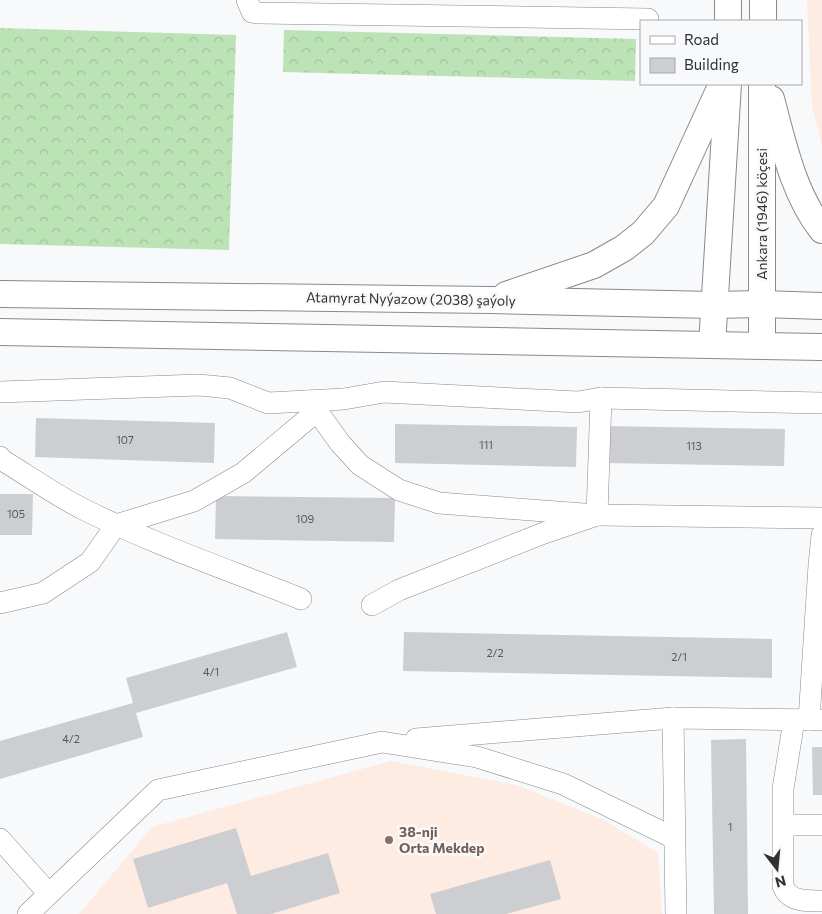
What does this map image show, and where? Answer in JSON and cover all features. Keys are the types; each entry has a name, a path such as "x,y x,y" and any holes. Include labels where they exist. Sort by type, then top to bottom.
{"main road":[{"path":"728,0 728,20"},
{"path":"762,20 763,0"},
{"path":"490,300 594,265 624,248 643,233 666,206 722,85"},
{"path":"712,345 728,85"},
{"name":"Ankara (1946) köçesi","path":"762,85 762,345"},
{"path":"767,85 790,168 812,217 822,230"},
{"name":"Atamyrat Nyýazow (2038) şaýoly","path":"0,294 822,306"},
{"path":"0,332 822,347"}],"lane":[{"path":"247,0 252,12 259,14 648,19"},
{"path":"0,392 199,385 230,388 268,403 312,406 384,392 578,402 601,398 822,403"},
{"path":"597,515 601,398"},
{"path":"312,406 340,444 360,465 399,490 439,503 597,515 822,518"},
{"path":"0,603 43,592 90,562 116,525 194,502 244,473 312,406"},
{"path":"3,461 81,508 116,525 302,599"},
{"path":"372,605 408,586 544,533 597,515"},
{"path":"822,535 808,720 783,789 783,886 785,892 794,898 805,901 822,902"},
{"path":"28,914 158,790 382,742 673,718 808,720"},
{"path":"673,718 676,914"},
{"path":"382,742 477,757 563,784 674,838"},
{"path":"784,825 822,825"},
{"path":"0,839 49,894"}],"shaded area":[{"path":"807,0 822,0 822,146 812,106"},
{"name":"38-nji Orta Mekdep","path":"391,761 516,785 604,820 658,853 662,914 79,914 152,827"}],"green space":[{"path":"0,28 236,35 229,250 0,244"},
{"path":"284,30 636,39 635,81 283,72"}],"building":[{"path":"36,418 215,423 214,463 35,457"},
{"path":"395,424 577,427 576,467 395,463"},
{"path":"604,426 785,429 784,466 604,463"},
{"path":"0,494 33,494 32,535 0,535"},
{"path":"216,496 395,498 394,542 215,539"},
{"path":"287,632 297,667 136,713 143,737 0,779 0,741 133,703 126,678"},
{"path":"404,632 772,639 772,678 403,671"},
{"path":"746,739 748,914 714,914 711,740"},
{"path":"812,747 822,747 822,795 813,795"},
{"path":"236,828 251,876 328,853 340,893 271,914 237,914 227,883 148,908 133,859"},
{"path":"550,860 561,899 506,914 436,914 430,894"}],"place":[{"name":"38-nji Orta Mekdep","path":"389,840"}]}
